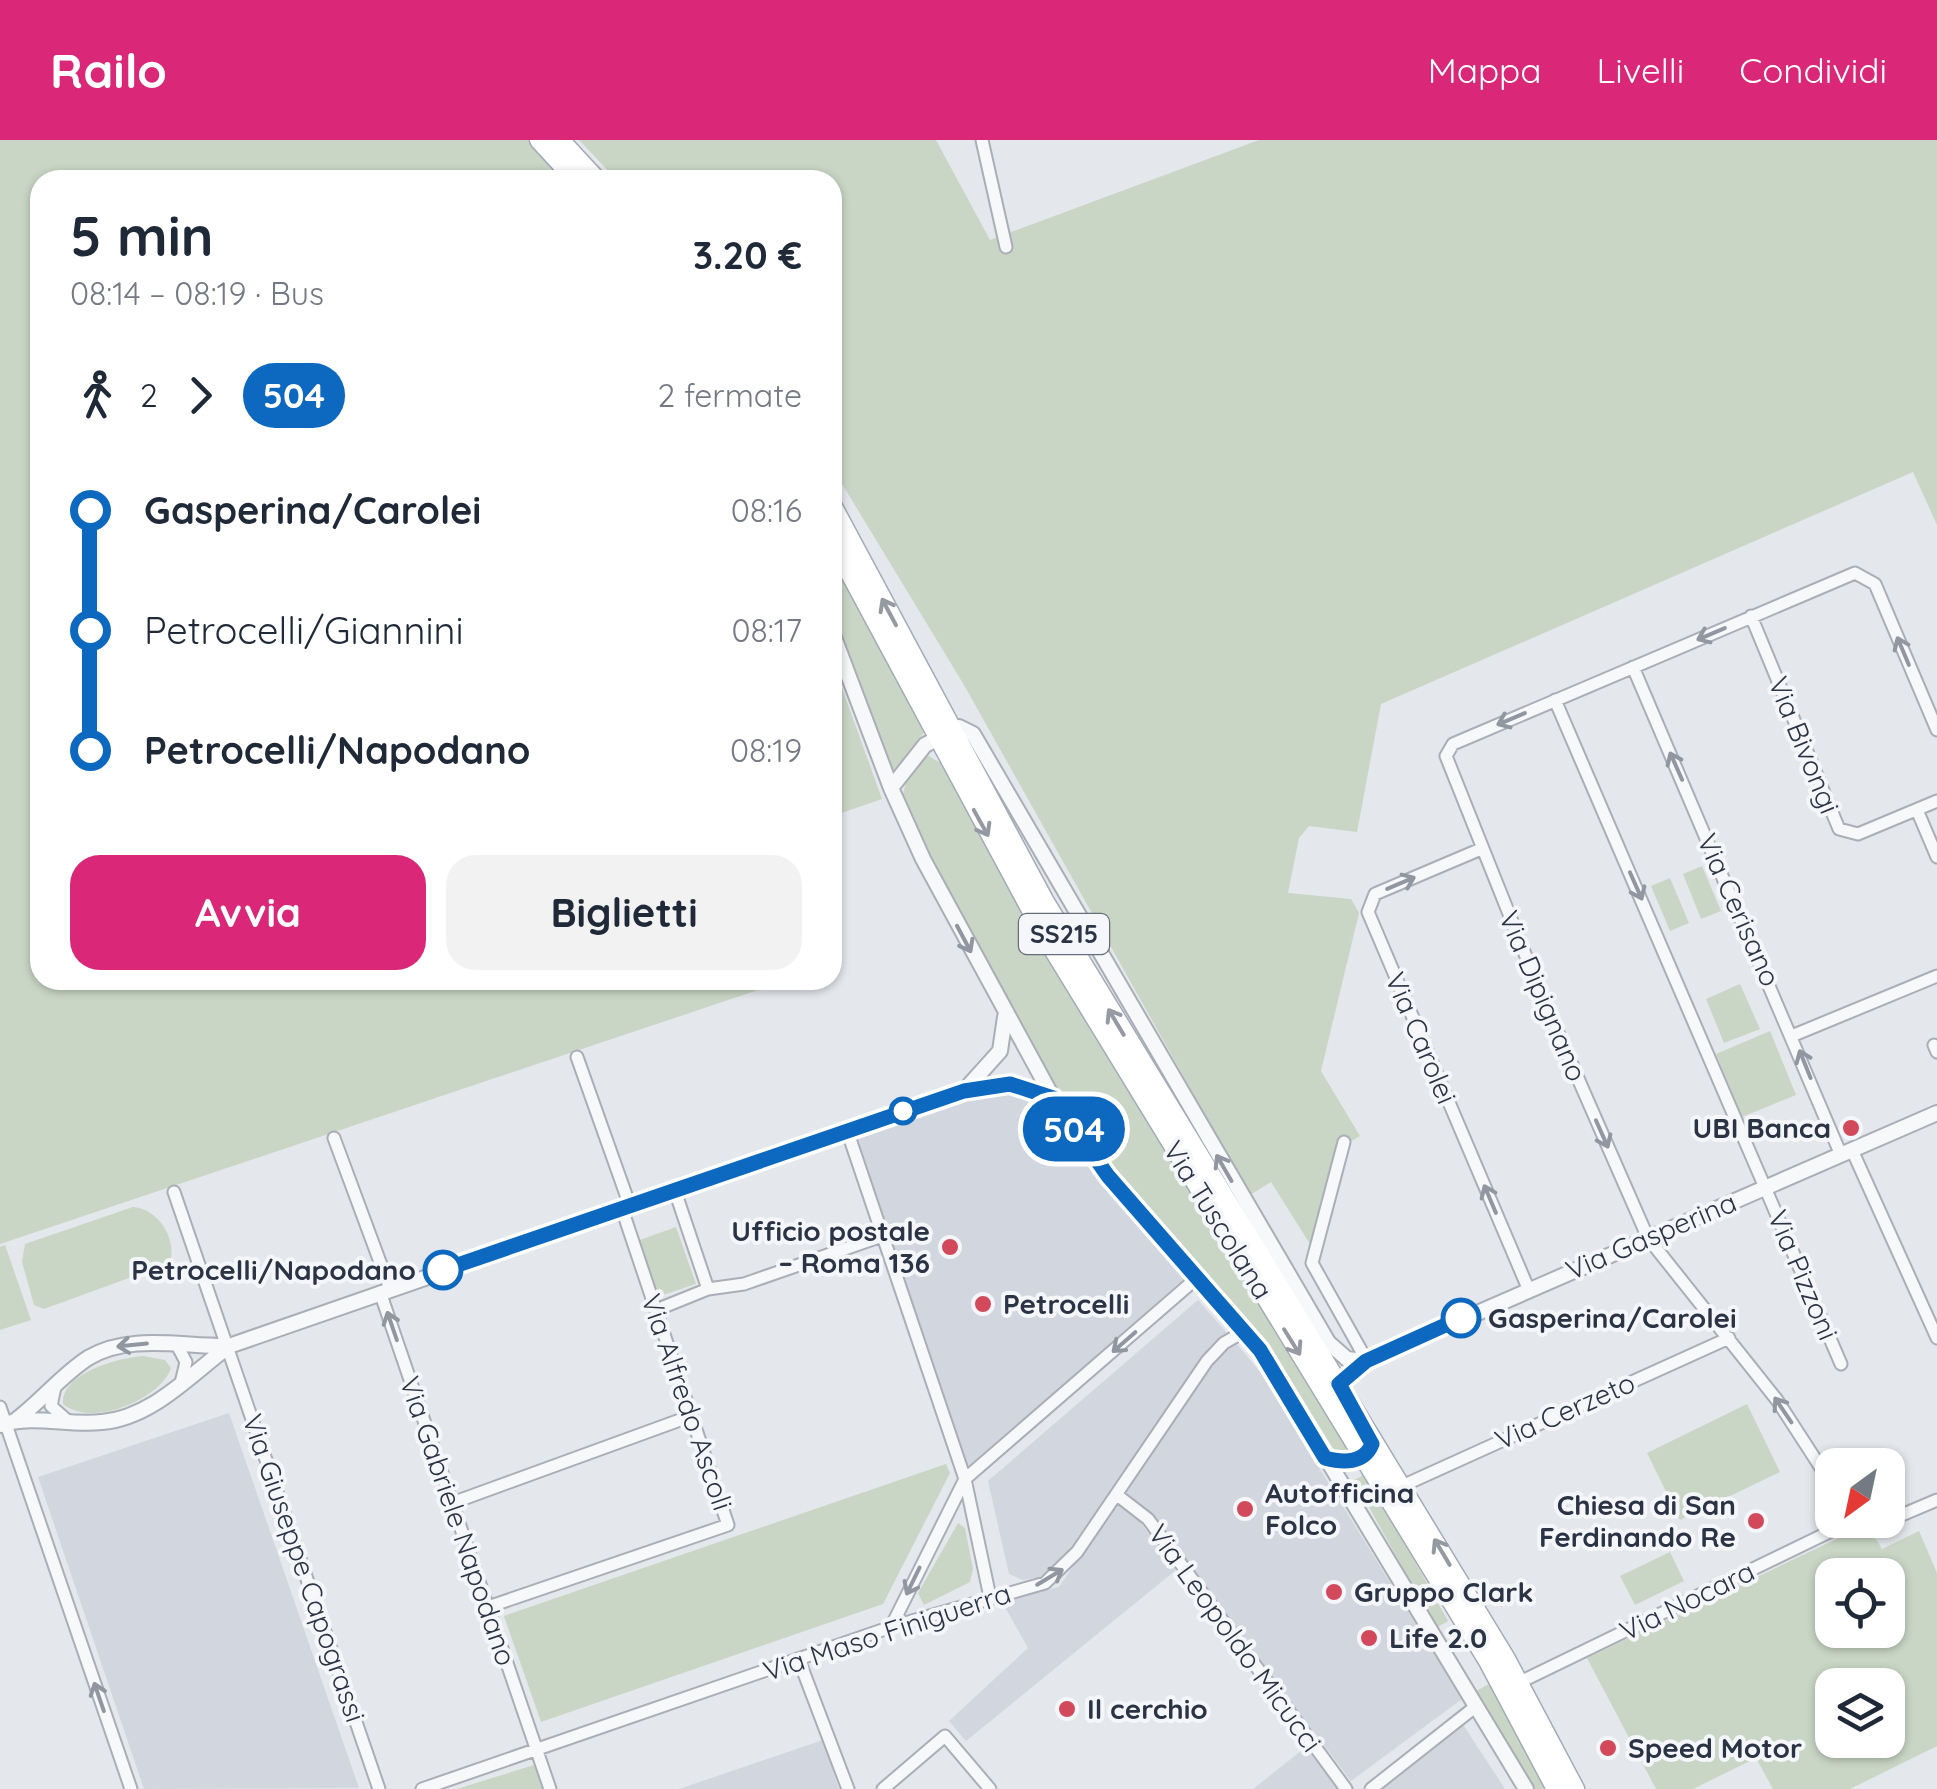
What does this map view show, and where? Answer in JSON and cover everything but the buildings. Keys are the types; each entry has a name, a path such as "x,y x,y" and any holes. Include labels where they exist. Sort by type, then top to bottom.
{"main road":[{"path":"539,140 567,170"},
{"path":"560,140 588,170"},
{"name":"Via Tuscolana","path":"842,526 1044,936 1488,1661 1556,1789"},
{"name":"Via Tuscolana","path":"842,557 943,734 1520,1682 1575,1789"}],"street":[{"path":"982,140 1006,247"},
{"path":"1766,1186 1555,700 1852,574 1866,575 1876,587 1937,730"},
{"name":"Via Bivongi","path":"1751,616 1839,829 1855,835 1937,801"},
{"name":"Via Tuscolana","path":"842,658 891,788 946,906 1053,1098 1108,1176 1264,1355 1526,1789"},
{"name":"Via Cerisano","path":"1633,667 1794,1036 1937,1338"},
{"name":"Via Dipignano","path":"1555,700 1452,744 1446,752 1482,848 1648,1238 1728,1338 1815,1461"},
{"name":"Via Tuscolana","path":"943,734 964,728 973,734 1328,1342"},
{"path":"891,788 943,734"},
{"path":"1917,810 1937,857"},
{"name":"Via Carolei","path":"1482,848 1377,893 1370,900 1368,912 1528,1288"},
{"path":"1794,1036 1937,976"},
{"path":"964,1091 1000,1051 1005,1016"},
{"path":"1149,1040 1186,1135"},
{"name":"Via Alfredo Ascoli","path":"488,1607 728,1525 577,1057"},
{"path":"7,1423 122,1419 229,1346 964,1091 1010,1084 1053,1098"},
{"name":"Via Gasperina","path":"1339,1384 1366,1361 1937,1113"},
{"path":"846,1130 965,1480 990,1597"},
{"name":"Via Gabriele Napodano","path":"334,1138 550,1789"},
{"path":"1276,1283 1328,1342 1350,1361 1366,1361 1312,1264 1344,1142"},
{"name":"Via Pizzoni","path":"1766,1186 1841,1364"},
{"path":"675,1191 708,1288"},
{"name":"Via Giuseppe Capograssi","path":"174,1192 379,1789"},
{"path":"656,1310 708,1288 744,1284 882,1236"},
{"path":"891,1628 965,1480 1198,1277"},
{"name":"Via Maso Finiguerra","path":"422,1789 891,1628 1057,1576 1209,1358 1245,1332"},
{"name":"Via Cerzeto","path":"1402,1486 1728,1338"},
{"path":"7,1423 82,1362 103,1351 139,1344 229,1346"},
{"path":"176,1345 186,1362 181,1382"},
{"path":"55,1387 52,1406 68,1421"},
{"path":"0,1407 131,1789"},
{"path":"452,1503 692,1416"},
{"path":"1325,1458 1344,1462 1363,1457 1372,1438"},
{"name":"Via Leopoldo Micucci","path":"1116,1494 1148,1519 1346,1789"},
{"name":"Via Nocara","path":"1905,1514 1937,1500"},
{"name":"Via Nocara","path":"1520,1682 1819,1538"},
{"path":"799,1660 848,1789"},
{"path":"1371,1789 1474,1707"},
{"path":"883,1789 937,1740 948,1737 990,1789"}],"shaded area":[{"path":"999,1092 1035,1098 1056,1113 1187,1276 975,1464 967,1466 856,1133"},
{"path":"1198,1300 1227,1333 1210,1346 1063,1559 1040,1577 1023,1580 1009,1574 988,1481"},
{"path":"1236,1343 1260,1372 1462,1699 1351,1781 1147,1511 1126,1492 1213,1361"},
{"path":"229,1413 359,1788 144,1789 38,1477"},
{"path":"1117,1502 1137,1518 1176,1570 966,1741 949,1721 1028,1648 1001,1600 1059,1587"},
{"path":"1462,1723 1505,1789 1381,1789"},
{"path":"823,1740 839,1789 679,1789"},
{"path":"1306,1747 1337,1789 1253,1789"}],"green space":[{"path":"0,140 528,140 557,170 30,170 30,990 758,990 0,1244"},
{"path":"579,140 936,140 990,240 1259,140 1937,140 1937,525 1913,472 1381,704 1357,832 1309,826 1299,838 1288,893 1351,899 1359,913 1321,1071 1360,1136 1337,1150 1310,1244 1271,1182 1250,1195 964,685 842,484 842,170 608,170"},
{"path":"842,570 925,731 893,771 842,634"},
{"path":"842,688 882,799 842,813"},
{"path":"927,755 946,766 1353,1452 1339,1453 1333,1448 1273,1352 1086,1134 1060,1096 945,886 903,794 908,774"},
{"path":"1702,866 1721,911 1701,919 1683,874"},
{"path":"1670,878 1689,923 1670,931 1651,886"},
{"path":"1740,984 1760,1029 1724,1043 1706,999"},
{"path":"1770,1031 1796,1095 1742,1117 1716,1054"},
{"path":"133,1207 151,1213 164,1227 171,1244 170,1263 44,1309 34,1305 22,1262 25,1244"},
{"path":"676,1227 696,1284 657,1297 637,1241"},
{"path":"5,1245 31,1320 0,1330 0,1247"},
{"path":"143,1356 165,1360 171,1368 164,1380 139,1400 107,1412 90,1413 63,1404 65,1393 81,1376 106,1364"},
{"path":"1747,1404 1780,1472 1680,1520 1647,1453"},
{"path":"946,1464 950,1473 883,1604 541,1722 504,1616"},
{"path":"1366,1474 1448,1621 1436,1628 1354,1480"},
{"path":"958,1523 965,1528 973,1569 970,1582 924,1605 918,1593"},
{"path":"1919,1531 1937,1573 1937,1746 1850,1789 1773,1789 1756,1758 1693,1789 1656,1789 1587,1658 1839,1538 1876,1539 1882,1549"},
{"path":"1670,1552 1684,1581 1635,1605 1620,1576"},
{"path":"1491,1683 1549,1789 1535,1789 1481,1702 1476,1691"},
{"path":"534,1765 544,1789 457,1789"}],"bus line":[{"name":"504","path":"443,1270 964,1091 1010,1084 1053,1098 1108,1176 1260,1350 1325,1458 1349,1462 1368,1453 1372,1444 1339,1384 1366,1361 1461,1318"}],"place":[{"name":"UBI Banca","path":"1851,1128"},
{"name":"Ufficio postale – Roma 136","path":"950,1247"},
{"name":"Petrocelli/Napodano","path":"443,1270"},
{"name":"Petrocelli","path":"983,1304"},
{"name":"Gasperina/Carolei","path":"1461,1318"},
{"name":"Autofficina Folco","path":"1245,1509"},
{"name":"Chiesa di San Ferdinando Re","path":"1756,1521"},
{"name":"Gruppo Clark","path":"1334,1592"},
{"name":"Life 2.0","path":"1369,1638"},
{"name":"Il cerchio","path":"1067,1709"},
{"name":"Speed Motor","path":"1608,1748"}]}
